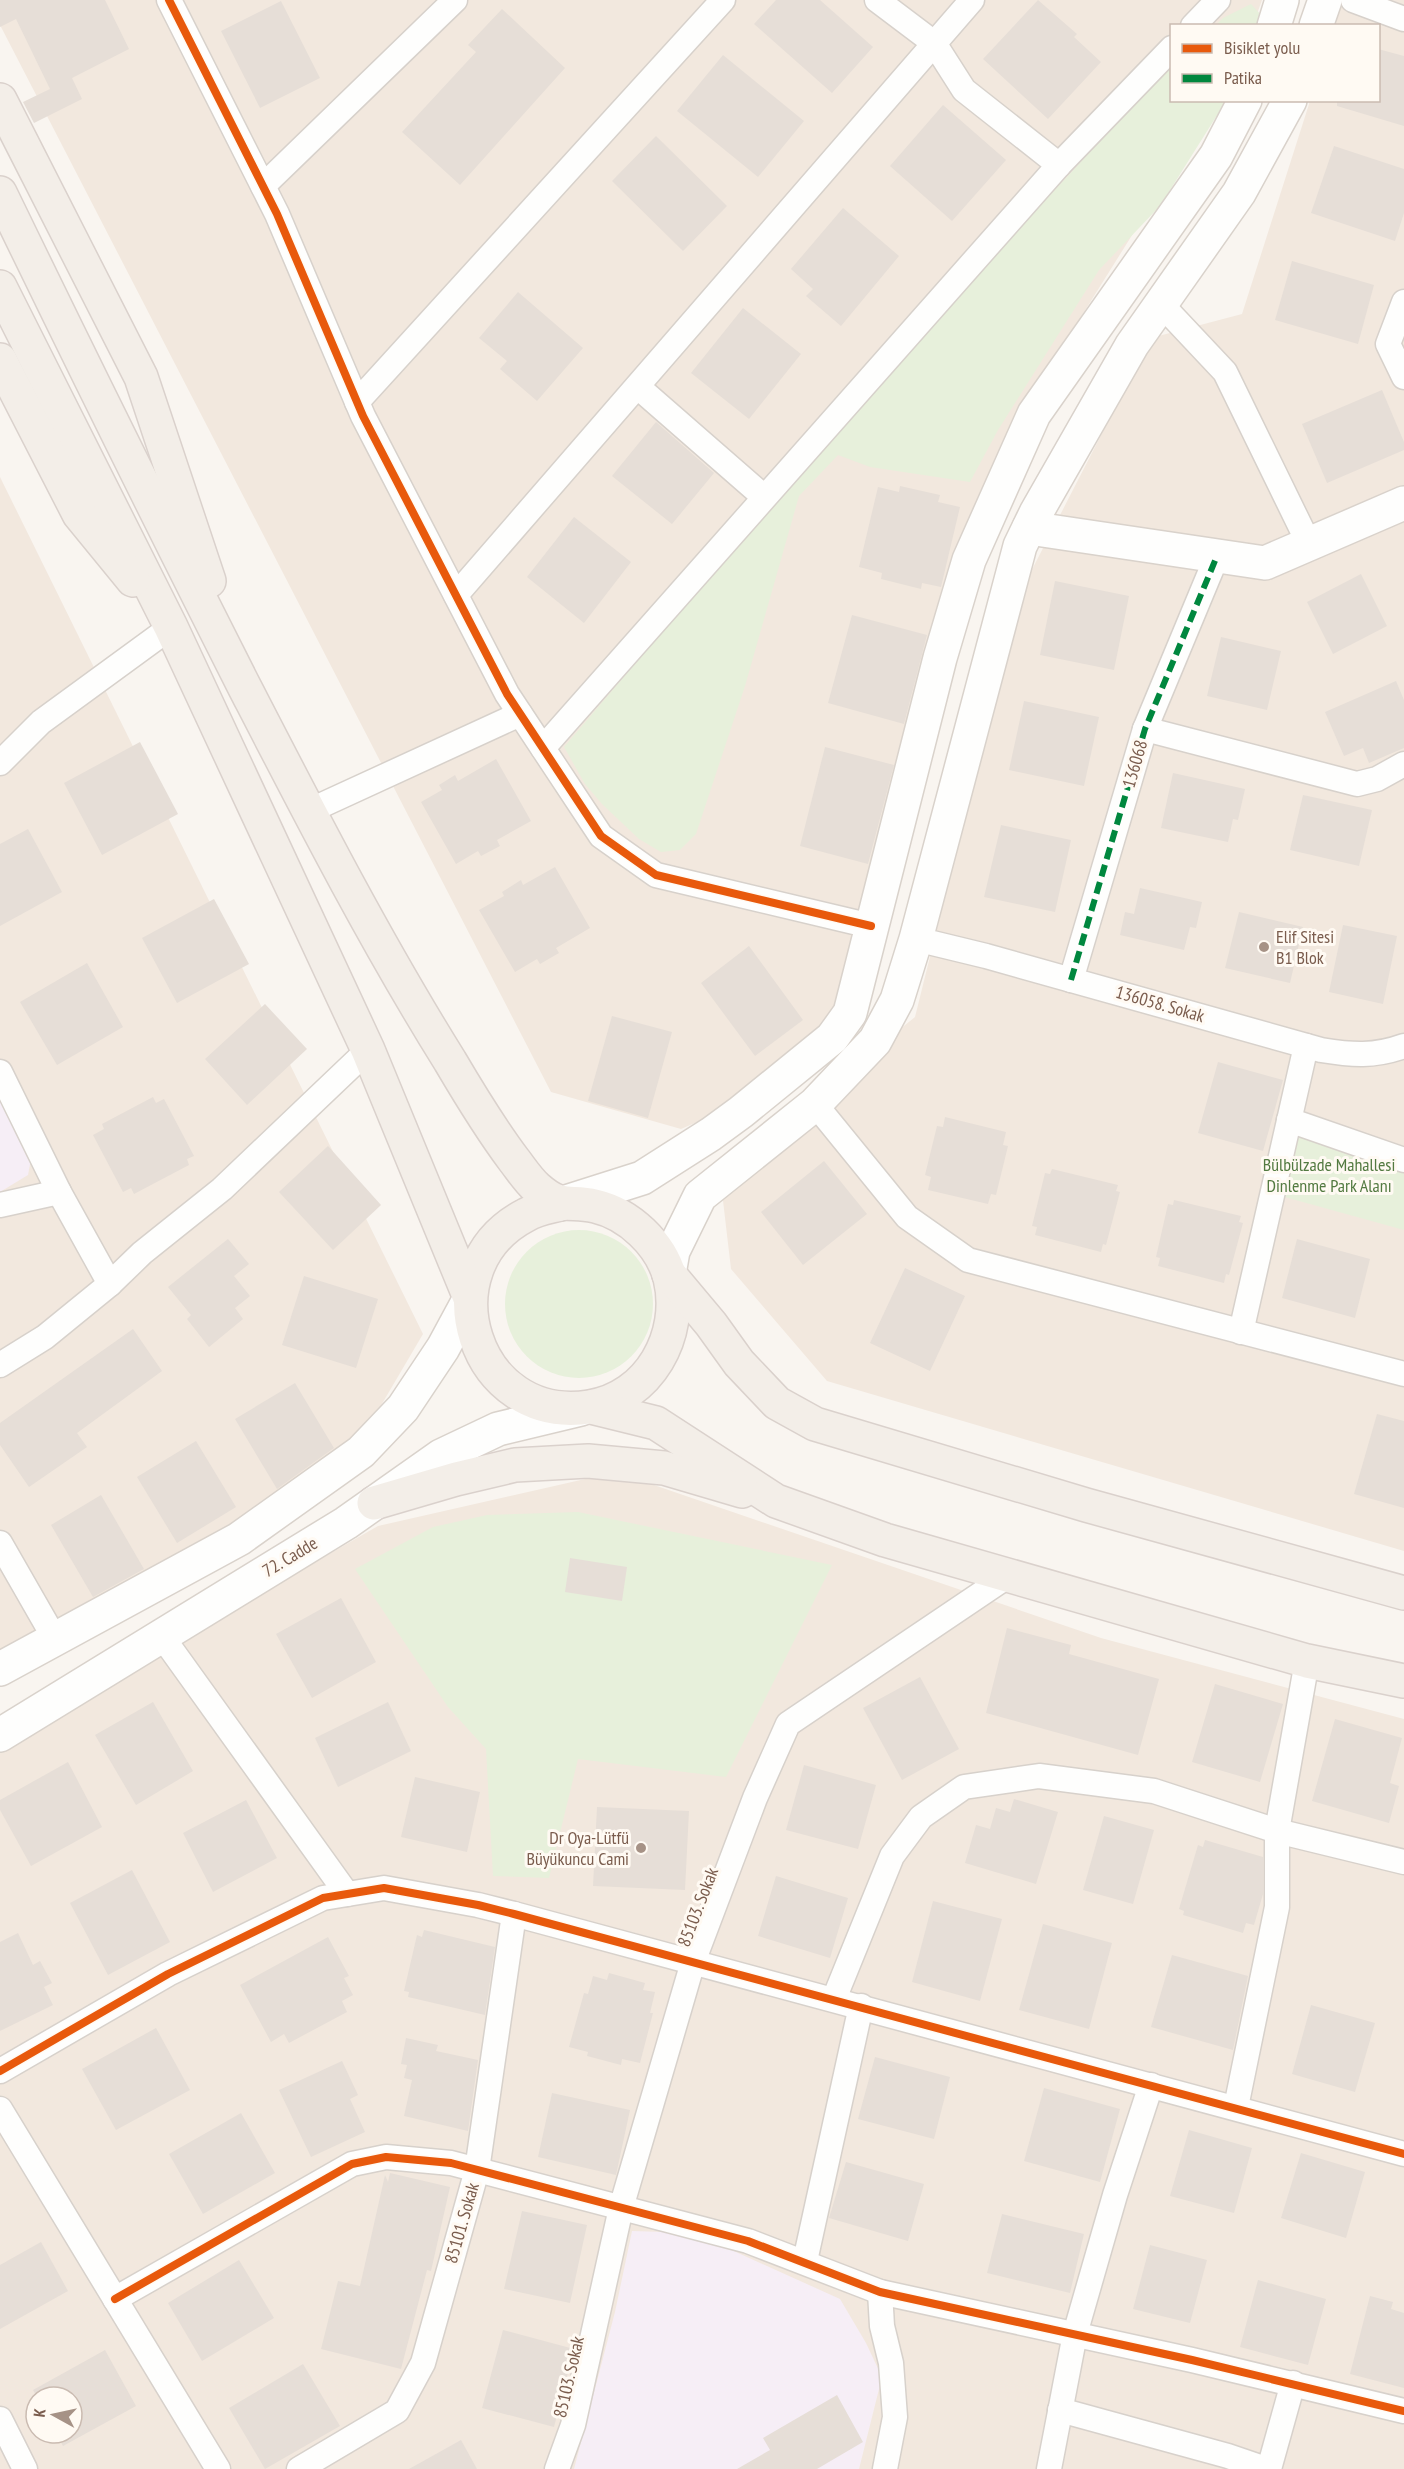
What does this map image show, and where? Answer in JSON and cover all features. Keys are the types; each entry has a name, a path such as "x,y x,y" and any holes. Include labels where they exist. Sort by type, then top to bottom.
{"main road":[{"path":"1275,24 1282,0"},
{"path":"1317,24 1324,0"},
{"path":"0,100 141,377 243,682"},
{"path":"0,1669 239,1539 361,1452 403,1408 443,1348 470,1298 478,1264 498,1235 527,1214 642,1178 741,1112 832,1038 850,1013 940,658 969,560 1034,414 1216,156 1244,102"},
{"path":"591,1407 624,1395 650,1372 668,1343 674,1309 669,1274 673,1251 700,1196 815,1104 875,1041 897,1000 916,939 1020,546 1132,345 1239,193 1289,102"},
{"path":"0,193 142,486 309,812 430,1029 496,1136 535,1187 560,1204 595,1206 627,1220 653,1243 669,1274 711,1324 739,1363 777,1403 815,1424 1086,1504 1404,1593"},
{"path":"0,287 171,627 368,1050 470,1298 472,1329 483,1359 504,1383 530,1400 560,1408 591,1407 656,1423 776,1501"},
{"path":"0,360 79,514 171,627"},
{"path":"1029,528 1265,563 1404,503"},
{"name":"72. Cadde","path":"0,1735 346,1523 441,1456 498,1429 591,1407"},
{"path":"374,1503 456,1479 515,1465 588,1461 664,1468 776,1501 885,1540 1307,1661 1404,1681"}],"street":[{"path":"169,0 278,214 357,402 456,596 507,694 601,836 656,875 871,926"},
{"path":"263,186 455,0"},
{"path":"357,402 723,0"},
{"path":"877,0 934,43 964,90 1059,165"},
{"path":"456,596 883,106 972,0"},
{"path":"1195,24 1218,0"},
{"path":"1353,0 1404,19"},
{"path":"543,748 1059,165 1170,50"},
{"path":"1404,302 1388,344 1404,377"},
{"path":"1161,304 1225,372 1310,544"},
{"path":"638,387 764,497"},
{"name":"136068","path":"1071,980 1145,729 1218,556"},
{"path":"0,763 40,722 171,627"},
{"path":"309,812 520,714"},
{"path":"1145,729 1357,784 1377,779 1404,764"},
{"name":"136058. Sokak","path":"916,939 1306,1046 1356,1056 1388,1052 1404,1046"},
{"path":"1240,1332 1306,1046"},
{"path":"0,1365 45,1337 110,1284 142,1253 222,1189 368,1050"},
{"path":"0,1072 59,1192 110,1284"},
{"path":"815,1104 907,1217 968,1260 1404,1374"},
{"path":"1290,1120 1404,1160"},
{"path":"0,1205 59,1192"},
{"path":"0,1543 55,1639"},
{"name":"85103. Sokak","path":"557,2469 573,2426 621,2208 693,1962 755,1798 788,1724 1009,1575"},
{"path":"161,1635 347,1894"},
{"path":"1236,2107 1277,1907 1277,1831 1307,1661"},
{"path":"834,1999 892,1856 921,1817 964,1787 1039,1776 1154,1791 1277,1831 1404,1862"},
{"path":"0,2071 168,1974 323,1898 384,1888 514,1914 1404,2154"},
{"name":"85101. Sokak","path":"299,2469 397,2411 423,2363 477,2170 514,1914"},
{"path":"805,2261 861,2007"},
{"path":"1049,2469 1075,2334 1115,2195 1151,2085"},
{"path":"0,2109 218,2469"},
{"path":"115,2300 352,2164 386,2157 451,2163 748,2241 805,2261 846,2280 880,2292 1293,2383 1404,2411"},
{"path":"880,2292 882,2326 891,2363 895,2417 885,2469"},
{"path":"1060,2410 1228,2456 1267,2469 1293,2383"},
{"path":"0,2419 25,2469"}],"shaded area":[{"path":"0,0 1262,0 1253,24 1170,24 1170,102 1215,102 1002,443 861,964 798,1078 681,1129 551,1092 0,25"},
{"path":"1343,0 1404,0 1404,1551 827,1381 731,1269 720,1175 915,1017 1021,591 1151,338 1242,314 1310,102 1380,102 1380,24 1335,24"},
{"path":"0,477 423,1334 336,1482 0,1678"},
{"path":"0,1091 32,1154 28,1175 0,1192"},
{"path":"616,1472 1101,1638 1404,1719 1404,2469 0,2469 0,1743 378,1526"},
{"path":"632,2231 694,2233 840,2299 866,2343 882,2377 859,2469 574,2469 615,2312"}],"green space":[{"path":"1251,4 1263,17 1260,24 1217,24 1223,18"},
{"path":"1170,66 1170,102 1225,102 1160,206 1099,270 998,430 970,482 870,467 838,455 799,496 745,686 696,834 680,850 661,852 639,839 602,804 585,784 564,747 779,495 921,334"},
{"name":"Bülbülzade Mahallesi Dinlenme Park Alanı","path":"1296,1132 1404,1162 1404,1230 1281,1196"},
{"path":"579,1230 593,1231 607,1236 620,1242 631,1252 641,1263 647,1276 652,1290 652,1318 647,1332 641,1345 631,1356 620,1366 607,1372 593,1377 579,1378 565,1377 551,1372 538,1366 527,1356 517,1345 511,1332 506,1318 505,1304 506,1290 511,1276 517,1263 527,1252 538,1242 551,1236 565,1231"},
{"path":"578,1512 832,1565 726,1777 578,1759 549,1878 493,1876 486,1749 448,1707 355,1569 433,1527 487,1515"}],"building":[{"path":"0,0 105,0 129,49 72,78 82,99 34,123 23,102 50,89 16,19 0,27"},
{"path":"776,0 820,0 873,47 832,93 754,24"},
{"path":"1038,0 1077,34 1074,37 1101,62 1048,119 983,59"},
{"path":"281,1 320,78 260,108 221,31"},
{"path":"502,9 565,68 460,185 402,132 476,52 468,45"},
{"path":"1380,50 1404,56 1404,126 1337,106 1337,102 1380,102"},
{"path":"723,55 804,121 758,177 677,111"},
{"path":"943,105 1006,160 952,221 890,166"},
{"path":"656,136 727,206 683,251 612,181"},
{"path":"1334,146 1404,169 1404,213 1395,241 1311,213"},
{"path":"843,208 899,256 841,326 806,296 813,289 791,269"},
{"path":"1292,261 1374,285 1358,344 1275,320"},
{"path":"518,292 583,348 537,401 500,369 507,361 479,338"},
{"path":"743,308 801,354 749,419 691,373"},
{"path":"1382,390 1404,442 1404,450 1327,483 1302,424"},
{"path":"656,422 714,473 672,524 612,476"},
{"path":"900,486 940,495 938,502 960,507 941,587 922,583 921,589 881,579 882,573 859,567 878,487 899,492"},
{"path":"574,517 631,562 584,623 527,577"},
{"path":"1361,574 1387,626 1333,654 1307,602"},
{"path":"1055,581 1129,596 1114,670 1040,655"},
{"path":"852,615 927,635 904,724 828,703"},
{"path":"1221,637 1281,651 1267,710 1207,696"},
{"path":"1396,681 1404,700 1404,748 1369,763 1363,748 1344,756 1325,712"},
{"path":"1024,701 1099,717 1084,786 1009,770"},
{"path":"140,742 178,814 102,855 64,783"},
{"path":"825,747 894,765 868,864 800,846"},
{"path":"496,759 531,821 497,840 500,846 481,856 478,851 456,864 421,802 442,790 439,785 455,775 458,781"},
{"path":"1173,773 1245,789 1238,820 1233,819 1228,842 1161,828"},
{"path":"1303,795 1372,810 1359,866 1290,850"},
{"path":"1001,825 1071,840 1055,912 984,897"},
{"path":"28,829 62,892 0,926 0,844"},
{"path":"555,867 590,928 556,948 559,953 540,964 537,959 515,972 479,910 504,896 502,892 521,880 523,885"},
{"path":"1140,888 1202,902 1196,928 1190,927 1184,950 1120,935 1125,912 1134,914"},
{"path":"214,899 249,964 177,1003 142,938"},
{"name":"Elif Sitesi B1 Blok","path":"1239,912 1303,927 1290,983 1225,968"},
{"path":"1343,925 1397,936 1383,1004 1329,992"},
{"path":"749,946 803,1020 755,1056 701,983"},
{"path":"87,963 123,1027 57,1065 20,1002"},
{"path":"265,1004 307,1049 247,1105 205,1059"},
{"path":"612,1016 672,1032 648,1118 588,1101"},
{"path":"1218,1062 1283,1080 1263,1151 1198,1133"},
{"path":"153,1097 156,1103 164,1099 194,1156 187,1159 189,1165 134,1194 131,1188 123,1192 93,1135 104,1129 102,1124"},
{"path":"945,1117 1006,1132 1003,1145 1008,1146 996,1195 991,1194 988,1204 928,1190 931,1177 925,1175 937,1126 943,1127"},
{"path":"328,1146 381,1205 333,1250 279,1192"},
{"path":"824,1161 867,1214 803,1265 761,1212"},
{"path":"1052,1169 1118,1185 1116,1191 1120,1192 1106,1245 1103,1244 1101,1252 1035,1235 1037,1227 1032,1226 1045,1173 1050,1174"},
{"path":"1174,1200 1241,1216 1239,1222 1243,1223 1229,1275 1226,1274 1224,1283 1158,1266 1160,1258 1156,1257 1168,1204 1173,1205"},
{"path":"228,1239 249,1264 234,1276 250,1296 235,1308 243,1319 209,1347 187,1319 191,1315 168,1287"},
{"path":"1297,1239 1370,1259 1355,1318 1282,1298"},
{"path":"905,1268 965,1296 930,1371 870,1343"},
{"path":"304,1276 378,1299 356,1368 282,1345"},
{"path":"133,1329 162,1371 77,1433 87,1447 29,1487 0,1445 0,1423"},
{"path":"295,1383 334,1448 277,1489 235,1419"},
{"path":"1377,1414 1404,1421 1404,1508 1354,1494"},
{"path":"196,1441 236,1507 177,1543 137,1477"},
{"path":"101,1495 144,1569 93,1597 51,1525"},
{"path":"570,1558 627,1567 622,1601 565,1592"},
{"path":"341,1598 376,1662 312,1698 276,1634"},
{"path":"1007,1628 1071,1645 1069,1654 1159,1679 1138,1755 986,1713"},
{"path":"920,1677 959,1749 902,1780 863,1708"},
{"path":"1215,1684 1283,1704 1260,1782 1192,1762"},
{"path":"153,1702 193,1771 136,1805 95,1735"},
{"path":"388,1702 411,1751 338,1787 315,1738"},
{"path":"1335,1719 1402,1738 1390,1783 1399,1786 1389,1823 1312,1801"},
{"path":"68,1762 102,1827 31,1866 0,1810 0,1800"},
{"path":"804,1765 876,1785 858,1849 786,1830"},
{"path":"415,1777 480,1792 467,1852 401,1837"},
{"path":"1014,1799 1058,1812 1036,1884 965,1863 976,1825 990,1829 996,1808 1010,1812"},
{"path":"246,1800 277,1858 213,1892 183,1833"},
{"name":"Dr Oya-Lütfü Büyükuncu Cami","path":"597,1807 689,1811 685,1890 593,1886"},
{"path":"1104,1816 1154,1830 1133,1904 1083,1890"},
{"path":"1205,1840 1263,1857 1263,1894 1254,1925 1246,1923 1243,1933 1183,1915 1184,1911 1179,1909 1198,1845 1203,1847"},
{"path":"132,1870 170,1942 108,1975 70,1903"},
{"path":"776,1876 848,1898 830,1958 758,1936"},
{"path":"933,1901 1002,1919 980,2001 912,1982"},
{"path":"1043,1924 1112,1943 1089,2029 1019,2010"},
{"path":"424,1930 495,1947 485,2015 408,1997 409,1992 404,1991 417,1935 422,1937"},
{"path":"18,1933 33,1965 40,1961 52,1983 44,1987 53,2005 0,2031 0,1942"},
{"path":"328,1937 349,1976 344,1978 353,1995 342,2001 347,2012 289,2043 284,2034 271,2042 240,1985"},
{"path":"1172,1955 1248,1976 1233,2050 1151,2027"},
{"path":"609,1973 645,1983 643,1990 655,1992 650,2013 653,2013 640,2063 622,2059 621,2065 587,2056 588,2052 569,2047 584,1993 588,1994 593,1976 607,1980"},
{"path":"1311,2005 1375,2023 1355,2092 1292,2074"},
{"path":"156,2028 190,2090 116,2130 82,2069"},
{"path":"406,2038 438,2045 436,2051 478,2060 468,2131 404,2116 412,2080 404,2078 407,2065 401,2064"},
{"path":"875,2057 950,2077 934,2139 858,2119"},
{"path":"342,2061 358,2095 350,2099 365,2132 311,2157 279,2090"},
{"path":"1044,2088 1120,2109 1100,2182 1024,2161"},
{"path":"552,2093 630,2110 616,2175 538,2157"},
{"path":"241,2113 275,2173 203,2214 169,2154"},
{"path":"1189,2130 1252,2148 1234,2213 1170,2196"},
{"path":"1301,2153 1365,2172 1346,2238 1281,2218"},
{"path":"846,2162 924,2184 908,2241 829,2218"},
{"path":"390,2173 450,2187 431,2271 427,2270 401,2369 321,2349 338,2281 360,2286 385,2175 388,2182"},
{"path":"522,2211 587,2225 570,2303 504,2289"},
{"path":"1002,2214 1084,2234 1070,2293 987,2273"},
{"path":"41,2242 68,2291 0,2329 0,2265"},
{"path":"1150,2245 1207,2260 1190,2323 1133,2309"},
{"path":"239,2260 274,2318 202,2361 168,2303"},
{"path":"1258,2280 1326,2299 1308,2365 1240,2347"},
{"path":"1370,2296 1393,2302 1391,2309 1404,2313 1404,2388 1350,2374"},
{"path":"503,2330 574,2349 554,2427 482,2408"},
{"path":"105,2350 136,2406 84,2434 84,2385 42,2385"},
{"path":"303,2364 340,2426 265,2469 229,2408"},
{"path":"837,2395 863,2442 817,2469 737,2469 770,2450 763,2438"},
{"path":"461,2440 477,2469 409,2469"}],"marked path":[{"path":"1071,980 1145,729 1217,556"}],"cycle path":[{"path":"169,0 277,214 363,416 507,694 601,836 656,875 871,926"},
{"path":"0,2071 168,1974 323,1898 384,1888 514,1914 1404,2154"},
{"path":"115,2299 352,2164 386,2157 451,2163 748,2241 880,2292 1192,2360 1404,2411"}],"place":[{"name":"Elif Sitesi B1 Blok","path":"1264,947"},
{"name":"Dr Oya-Lütfü Büyükuncu Cami","path":"641,1848"}]}
